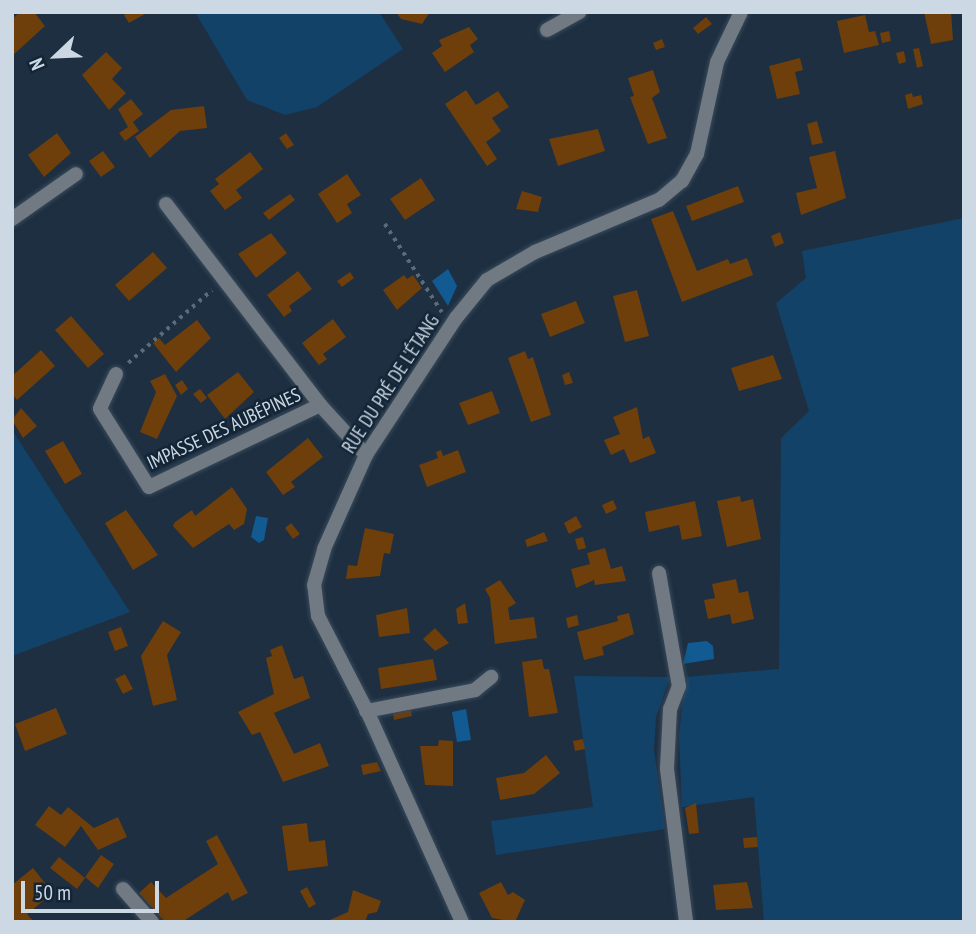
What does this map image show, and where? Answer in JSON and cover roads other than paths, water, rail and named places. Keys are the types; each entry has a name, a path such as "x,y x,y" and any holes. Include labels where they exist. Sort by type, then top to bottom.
{"street":[{"path":"547,30 579,12"},
{"name":"RUE DU PRÉ DE L'ÉTANG","path":"462,922 366,710 318,616 314,585 324,549 366,455 451,326 487,280 535,252 659,200 682,181 696,154 717,62 741,12"},
{"path":"12,219 76,174"},
{"name":"IMPASSE DES AUBÉPINES","path":"166,204 222,281 320,405 366,455"},
{"name":"IMPASSE DES AUBÉPINES","path":"116,374 100,409 149,487 320,405"},
{"path":"659,572 679,686 670,709 667,769 686,922"},
{"path":"366,710 475,690 491,677"},
{"path":"123,889 152,922"}]}
